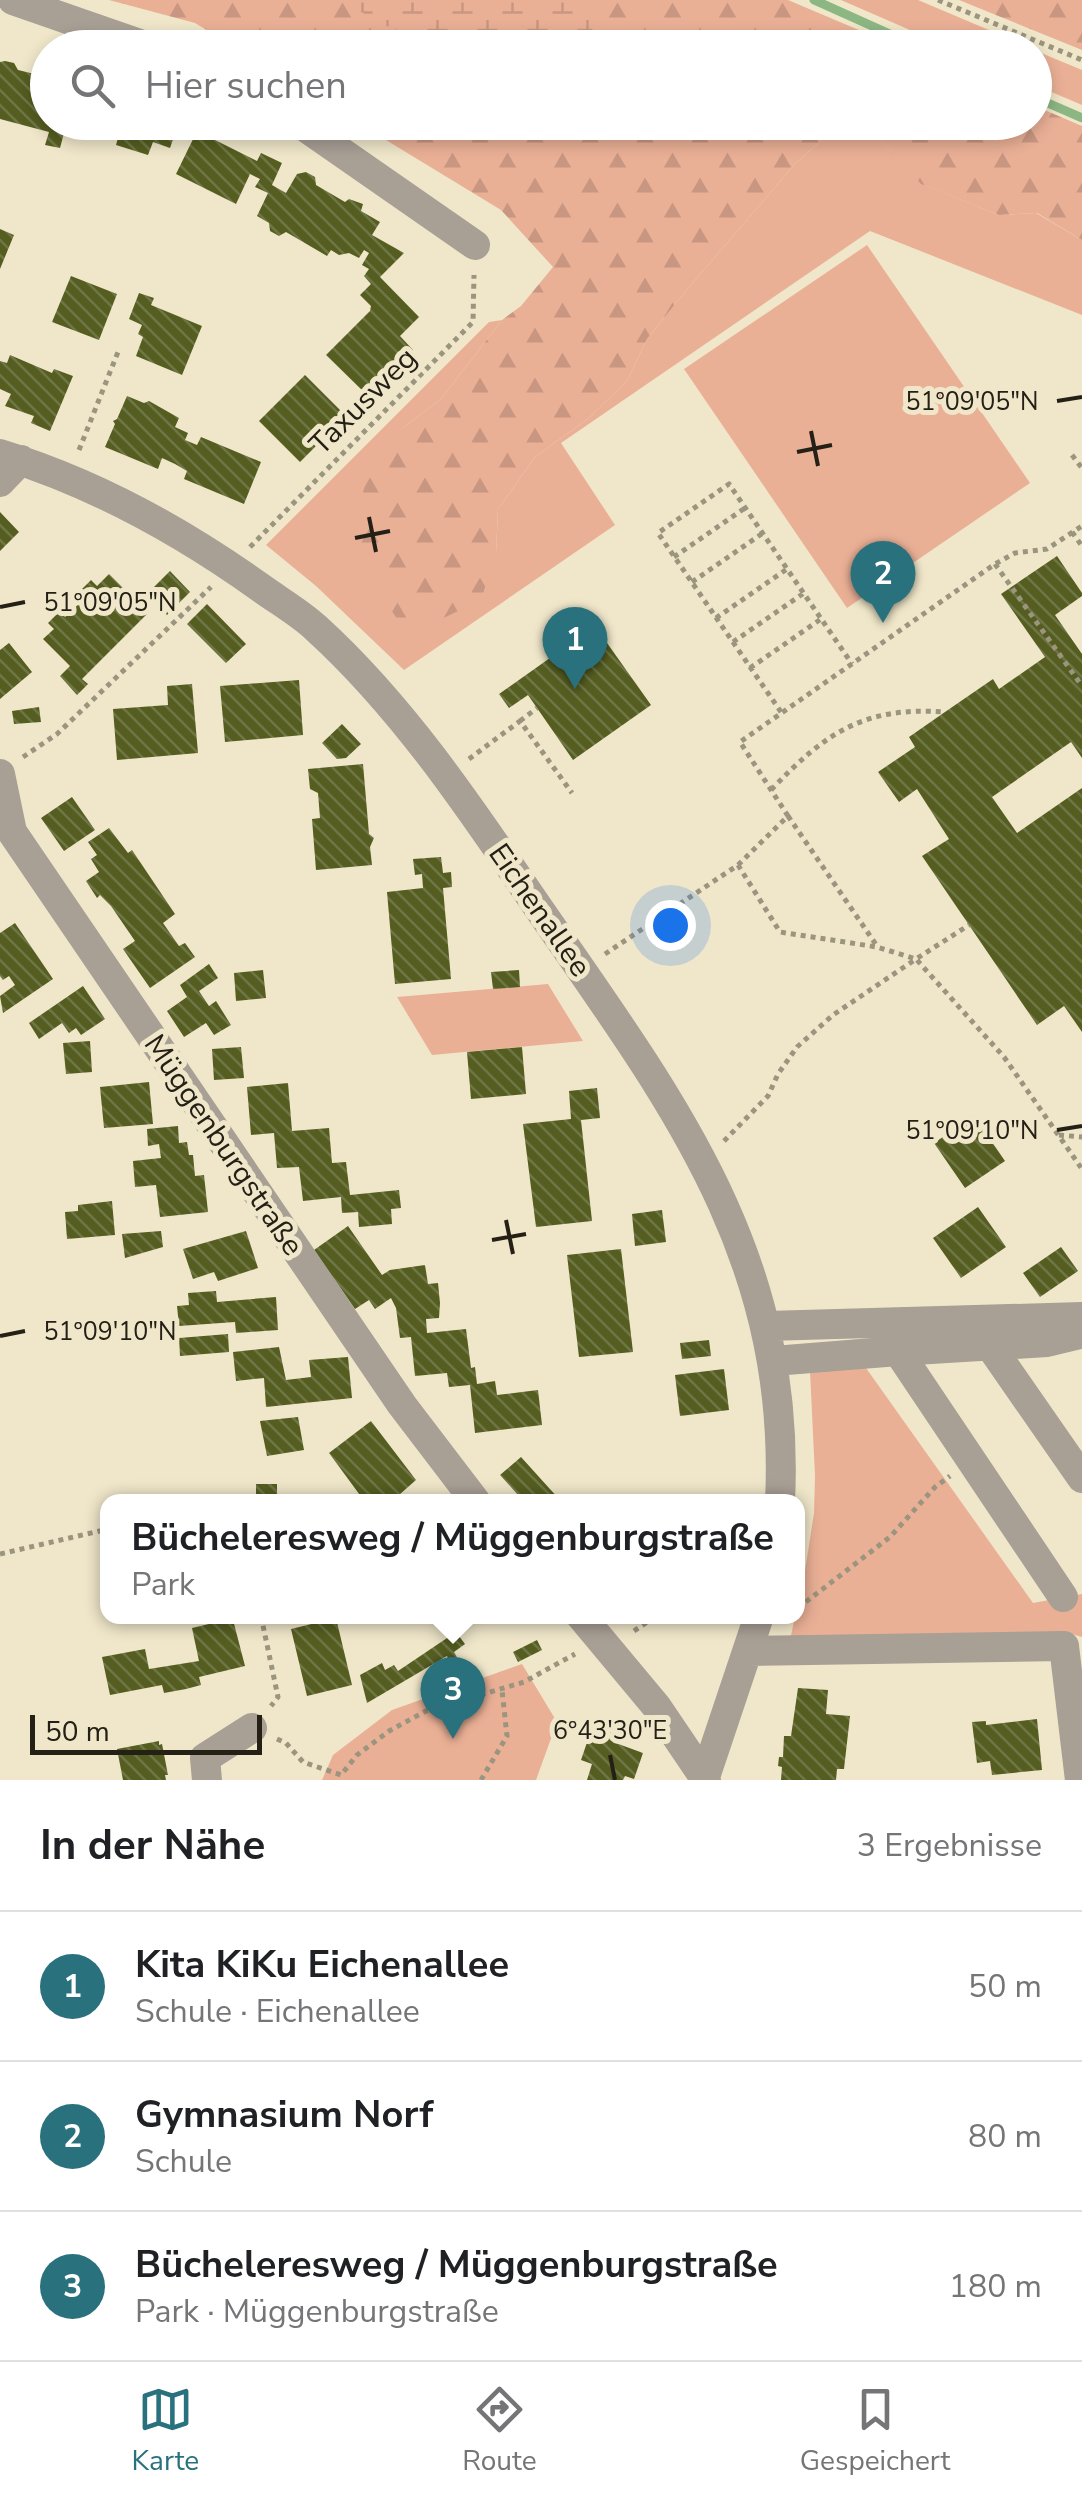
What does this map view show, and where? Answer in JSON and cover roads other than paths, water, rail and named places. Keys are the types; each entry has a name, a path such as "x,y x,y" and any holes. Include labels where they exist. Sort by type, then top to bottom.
{"street":[{"path":"13,0 99,30"},
{"path":"324,140 475,245"},
{"name":"Eichenallee","path":"7,465 68,476 162,522 231,567 314,626 371,684 446,776 662,1090 702,1157 744,1250 766,1326 774,1361 780,1494"},
{"name":"Müggenburgstraße","path":"7,769 12,832 402,1405 470,1494"},
{"path":"766,1326 1079,1326"},
{"path":"774,1361 1047,1342 1079,1326"},
{"path":"992,1347 1082,1478"},
{"path":"898,1351 1063,1597"},
{"path":"704,1779 757,1624"},
{"path":"590,1628 656,1706 704,1779"},
{"path":"749,1651 1064,1646 1080,1780"},
{"path":"207,1780 205,1758 252,1728"}],"waterway":[{"path":"814,0 881,30"},
{"path":"1052,105 1082,118"}],"place":[{"name":"Gymnasium Norf","path":"883,623"},
{"name":"Kita KiKu Eichenallee","path":"575,689"},
{"name":"Bücheleresweg / Müggenburgstraße","path":"453,1739"}]}
